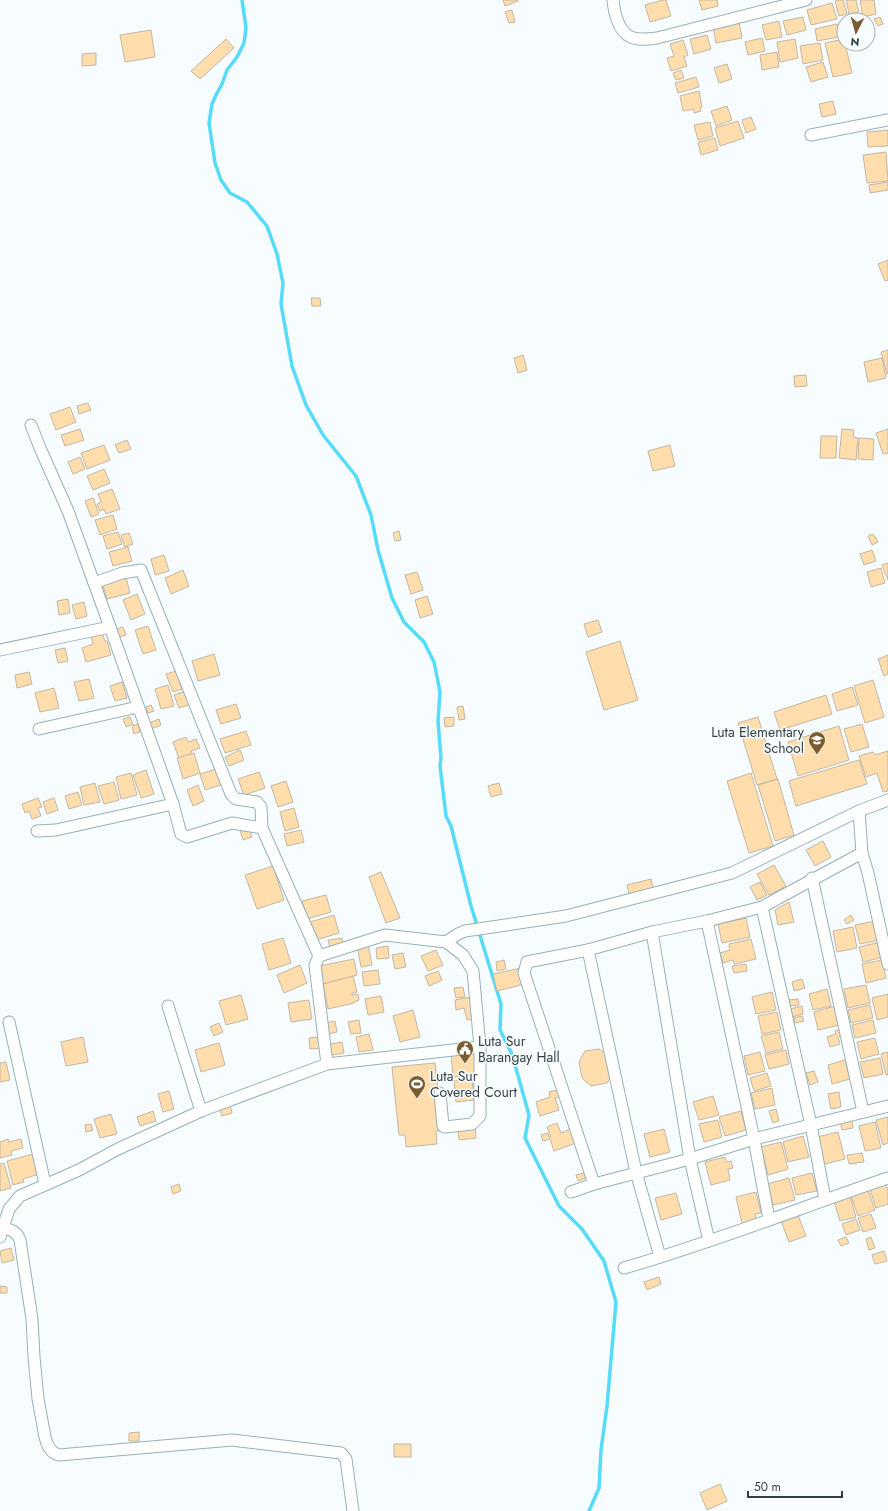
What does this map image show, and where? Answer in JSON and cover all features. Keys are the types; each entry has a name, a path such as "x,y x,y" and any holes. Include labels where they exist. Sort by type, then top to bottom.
{"street":[{"path":"613,0 616,17 624,30 630,36 641,39 657,38 806,0"},
{"path":"811,135 888,120"},
{"path":"31,425 68,511 173,804 181,834 187,837 232,823 262,828"},
{"path":"94,582 122,573 141,570 231,794 236,799 257,802 261,806 262,828 319,956 315,966 327,1064"},
{"path":"0,650 110,627"},
{"path":"39,729 138,707"},
{"path":"446,942 465,931 566,916 732,873 859,812 888,800"},
{"path":"37,831 56,830 173,804"},
{"path":"859,812 862,853 868,873 888,964"},
{"path":"594,1184 524,973 527,962 588,950 652,932 707,921 762,906 812,878 862,853"},
{"path":"812,878 863,1112"},
{"path":"762,906 811,1125 825,1199"},
{"path":"707,921 754,1139 769,1219"},
{"path":"652,932 690,1159 710,1241"},
{"path":"319,956 385,935 446,942 463,956 473,972 480,1046 480,1116 472,1124 446,1127 443,1126 440,1093"},
{"path":"588,950 636,1172 660,1257"},
{"path":"168,1006 201,1111"},
{"path":"9,1022 45,1184"},
{"path":"2,1233 9,1209 20,1196 79,1170 118,1149 201,1111 327,1064 480,1046"},
{"path":"571,1192 636,1172 690,1159 754,1139 888,1106"},
{"path":"624,1268 710,1241 825,1199 888,1178"},
{"path":"2,1233 10,1229 16,1233 20,1240 32,1319 34,1357 39,1402 45,1437 47,1444 53,1452 59,1455 232,1440 341,1453 346,1459 353,1511"}],"building":[{"path":"503,0 518,0 518,1 505,6"},
{"path":"666,0 671,16 650,22 645,5"},
{"path":"699,0 717,0 718,6 702,10"},
{"path":"843,0 846,12 838,12 835,1"},
{"path":"846,0 856,0 859,12 849,12"},
{"path":"860,0 874,0 876,12 862,12"},
{"path":"832,3 836,19 811,25 807,10"},
{"path":"512,10 515,22 509,23 505,12"},
{"path":"803,17 806,30 787,35 783,21"},
{"path":"880,17 883,24 878,26 876,18"},
{"path":"779,21 782,37 766,40 762,25"},
{"path":"739,22 742,38 716,43 713,27"},
{"path":"836,24 836,38 817,41 815,29"},
{"path":"151,30 155,57 125,62 120,35"},
{"path":"707,35 711,49 694,54 690,39"},
{"path":"762,38 765,51 748,55 745,42"},
{"path":"226,39 234,48 200,79 191,71"},
{"path":"795,39 798,58 780,62 777,42"},
{"path":"683,40 688,55 684,57 687,66 671,71 667,58 674,56 670,44"},
{"path":"836,41 836,52 847,52 852,73 833,77 825,43"},
{"path":"820,43 823,60 803,64 800,46"},
{"path":"777,52 779,67 762,70 760,55"},
{"path":"96,53 96,65 82,66 82,54"},
{"path":"823,62 828,77 811,82 806,67"},
{"path":"727,64 732,79 719,83 714,68"},
{"path":"681,70 684,78 676,80 673,73"},
{"path":"696,77 699,87 678,93 675,83"},
{"path":"699,91 702,107 700,108 701,111 694,113 694,109 683,111 680,96"},
{"path":"833,101 836,114 822,117 819,104"},
{"path":"727,106 732,120 716,126 711,111"},
{"path":"751,117 756,129 746,133 742,120"},
{"path":"738,121 744,138 720,146 715,128"},
{"path":"710,122 713,136 698,140 694,125"},
{"path":"888,130 888,146 868,147 867,132"},
{"path":"715,138 718,150 701,155 698,142"},
{"path":"886,152 888,181 867,183 863,155"},
{"path":"888,182 888,190 870,193 869,185"},
{"path":"888,260 888,280 885,281 878,264"},
{"path":"311,298 320,298 321,306 312,306"},
{"path":"888,350 888,374 887,374 881,352"},
{"path":"523,355 527,370 518,373 514,358"},
{"path":"882,358 886,378 868,382 864,362"},
{"path":"806,375 807,386 795,387 794,376"},
{"path":"88,403 91,410 79,414 77,406"},
{"path":"70,407 76,422 56,430 50,414"},
{"path":"80,429 84,440 65,446 61,435"},
{"path":"842,429 854,430 853,437 858,438 856,460 839,458"},
{"path":"888,429 888,453 883,454 876,433"},
{"path":"821,436 837,436 836,458 820,458"},
{"path":"859,438 874,439 873,460 858,459"},
{"path":"127,440 131,449 119,453 115,445"},
{"path":"104,445 110,460 87,469 81,453"},
{"path":"670,445 675,466 653,471 648,451"},
{"path":"80,457 85,469 73,474 68,462"},
{"path":"104,469 110,483 93,490 87,476"},
{"path":"112,489 120,509 106,514 104,509 100,511 97,504 101,502 98,494"},
{"path":"93,498 99,514 91,517 85,501"},
{"path":"113,515 117,529 100,535 95,520"},
{"path":"399,531 401,540 395,541 393,533"},
{"path":"118,532 122,544 107,549 103,536"},
{"path":"129,533 133,544 125,547 121,535"},
{"path":"873,534 878,542 872,545 868,536"},
{"path":"128,547 132,561 113,566 109,552"},
{"path":"872,550 876,561 864,565 860,554"},
{"path":"164,555 169,571 155,575 151,559"},
{"path":"888,563 888,580 882,565"},
{"path":"881,568 885,583 871,587 867,572"},
{"path":"183,570 189,586 171,594 165,578"},
{"path":"417,572 423,590 411,594 405,575"},
{"path":"126,577 130,593 107,599 102,583"},
{"path":"137,594 145,614 131,620 123,600"},
{"path":"427,596 433,614 420,618 415,600"},
{"path":"68,599 70,613 59,615 57,601"},
{"path":"84,602 87,616 76,619 72,605"},
{"path":"598,620 602,632 588,637 584,624"},
{"path":"148,626 156,650 143,654 135,630"},
{"path":"123,627 126,635 119,637 116,629"},
{"path":"102,632 105,641 107,641 111,655 86,662 82,648 93,644 91,635"},
{"path":"620,641 638,700 604,710 586,652"},
{"path":"65,648 68,661 58,663 55,650"},
{"path":"214,654 220,675 198,681 192,661"},
{"path":"888,655 888,674 884,676 878,659"},
{"path":"176,671 182,689 173,692 166,674"},
{"path":"29,672 32,684 17,688 15,675"},
{"path":"89,679 94,698 79,701 74,682"},
{"path":"873,680 884,717 865,723 854,686"},
{"path":"122,682 127,698 115,701 110,686"},
{"path":"168,685 174,706 161,709 155,689"},
{"path":"852,687 858,705 837,711 832,694"},
{"path":"54,688 59,708 40,712 35,693"},
{"path":"192,689 197,702 179,708 174,695"},
{"path":"826,695 832,714 780,730 774,712"},
{"path":"236,704 241,718 221,724 216,710"},
{"path":"151,705 154,711 148,713 146,707"},
{"path":"463,706 465,719 459,720 457,707"},
{"path":"130,717 133,724 126,727 123,719"},
{"path":"454,717 454,726 445,727 444,718"},
{"path":"758,717 777,779 757,785 738,723"},
{"path":"159,719 161,725 151,729 149,723"},
{"path":"138,724 140,732 134,734 132,726"},
{"path":"862,724 869,747 851,752 844,729"},
{"path":"839,726 849,760 798,776 788,742"},
{"path":"246,731 251,745 225,753 220,739"},
{"path":"186,737 188,742 196,739 200,748 191,751 196,762 182,767 173,742"},
{"path":"240,750 244,760 229,766 225,757"},
{"path":"888,751 888,791 883,792 877,773 866,777 859,756 873,752 875,755"},
{"path":"194,753 200,773 183,779 177,758"},
{"path":"859,760 867,784 796,806 789,781"},
{"path":"219,768 224,784 205,790 200,774"},
{"path":"146,770 154,794 141,798 133,775"},
{"path":"259,772 265,788 244,795 238,779"},
{"path":"131,773 137,795 121,799 116,777"},
{"path":"751,773 773,846 749,853 727,781"},
{"path":"778,779 794,835 775,841 758,785"},
{"path":"286,781 293,802 278,807 271,786"},
{"path":"114,782 119,800 104,804 98,786"},
{"path":"95,783 100,802 84,805 80,787"},
{"path":"499,783 502,794 491,797 488,786"},
{"path":"198,785 204,801 193,806 187,790"},
{"path":"78,792 82,805 69,809 65,796"},
{"path":"38,798 42,807 38,808 41,816 32,819 29,811 25,813 22,804"},
{"path":"54,798 58,810 47,814 43,802"},
{"path":"294,808 299,827 285,831 280,812"},
{"path":"246,821 252,837 243,840 238,824"},
{"path":"301,830 304,842 287,846 284,834"},
{"path":"823,841 831,857 815,866 806,850"},
{"path":"774,865 786,886 769,895 757,874"},
{"path":"273,866 284,900 257,909 245,875"},
{"path":"381,872 400,918 386,923 369,877"},
{"path":"651,879 653,888 629,894 627,885"},
{"path":"760,882 767,895 757,900 750,887"},
{"path":"326,895 331,912 307,919 302,901"},
{"path":"789,902 794,922 778,925 775,910"},
{"path":"334,915 339,933 316,940 310,922"},
{"path":"851,915 854,920 847,924 844,920"},
{"path":"746,918 750,937 722,943 718,924"},
{"path":"876,921 880,940 860,944 855,925"},
{"path":"853,927 857,948 837,952 833,931"},
{"path":"283,938 291,963 269,970 262,944"},
{"path":"342,938 343,947 330,948 328,940"},
{"path":"751,939 756,959 734,964 733,960 723,963 720,953 730,950 729,944"},
{"path":"880,942 884,957 863,962 859,947"},
{"path":"368,944 372,965 361,967 357,946"},
{"path":"388,946 389,958 377,959 376,948"},
{"path":"436,950 443,965 428,971 421,956"},
{"path":"403,953 406,967 395,969 392,955"},
{"path":"354,959 357,975 323,984 319,966"},
{"path":"504,960 506,969 497,971 496,962"},
{"path":"882,960 886,978 866,983 862,964"},
{"path":"746,964 747,971 734,973 732,966"},
{"path":"300,965 307,983 284,993 277,975"},
{"path":"521,968 525,984 497,991 493,974"},
{"path":"378,970 380,984 364,986 362,972"},
{"path":"438,971 442,980 429,986 425,976"},
{"path":"353,976 357,992 352,993 352,995 358,994 359,1000 354,1003 328,1009 323,984"},
{"path":"802,979 805,988 794,991 792,982"},
{"path":"866,985 870,1003 848,1008 844,989"},
{"path":"463,987 465,997 456,998 454,988"},
{"path":"827,989 831,1006 813,1010 809,994"},
{"path":"772,992 776,1010 756,1014 752,997"},
{"path":"888,994 888,1017 877,1020 872,998"},
{"path":"241,995 248,1019 226,1025 219,1001"},
{"path":"381,996 384,1012 368,1015 365,999"},
{"path":"471,997 475,1018 467,1020 464,1008 456,1010 455,1000"},
{"path":"798,999 799,1005 790,1006 788,1000"},
{"path":"309,1000 312,1019 291,1022 288,1003"},
{"path":"870,1005 873,1018 851,1023 848,1010"},
{"path":"802,1006 803,1014 792,1017 790,1009"},
{"path":"835,1006 840,1025 818,1030 814,1012"},
{"path":"413,1010 420,1037 400,1042 393,1016"},
{"path":"777,1012 781,1030 762,1034 758,1016"},
{"path":"802,1016 804,1021 795,1023 794,1018"},
{"path":"359,1020 361,1033 351,1034 348,1022"},
{"path":"873,1020 876,1033 855,1038 852,1025"},
{"path":"335,1021 337,1032 328,1034 326,1023"},
{"path":"219,1023 223,1032 214,1036 210,1027"},
{"path":"841,1029 843,1035 838,1037 840,1044 830,1047 827,1037 836,1034 835,1031"},
{"path":"779,1032 783,1049 766,1053 761,1036"},
{"path":"369,1034 373,1050 359,1052 356,1037"},
{"path":"83,1037 88,1062 66,1066 61,1042"},
{"path":"320,1037 322,1048 310,1049 309,1038"},
{"path":"875,1038 879,1054 861,1059 857,1042"},
{"path":"342,1042 344,1053 332,1055 330,1044"},
{"path":"219,1043 225,1065 201,1072 195,1050"},
{"path":"599,1049 611,1057 614,1073 607,1083 591,1086 582,1078 579,1062 585,1051"},
{"path":"786,1050 789,1064 769,1069 765,1055"},
{"name":"Luta Sur Barangay Hall","path":"478,1052 479,1075 453,1077 451,1054"},
{"path":"760,1052 765,1071 748,1075 744,1056"},
{"path":"888,1052 888,1075 886,1075 881,1054"},
{"path":"880,1058 883,1074 864,1078 860,1062"},
{"path":"845,1060 850,1079 832,1084 828,1065"},
{"path":"6,1062 10,1080 0,1082 0,1063"},
{"name":"Luta Sur Covered Court","path":"435,1063 443,1131 436,1131 437,1144 406,1147 405,1135 399,1135 392,1067"},
{"path":"814,1071 818,1082 810,1085 806,1073"},
{"path":"767,1073 771,1086 754,1091 750,1078"},
{"path":"472,1079 474,1100 456,1102 454,1081"},
{"path":"772,1088 775,1105 755,1109 751,1093"},
{"path":"557,1090 560,1097 555,1098 559,1110 540,1116 536,1102 550,1097 549,1092"},
{"path":"169,1091 174,1109 163,1112 158,1094"},
{"path":"839,1092 841,1107 831,1109 828,1094"},
{"path":"713,1096 719,1115 699,1120 693,1102"},
{"path":"230,1105 232,1113 222,1116 219,1108"},
{"path":"776,1109 779,1121 773,1123 769,1111"},
{"path":"153,1111 156,1121 140,1126 137,1117"},
{"path":"741,1111 746,1130 725,1136 719,1117"},
{"path":"111,1114 117,1134 100,1138 94,1119"},
{"path":"888,1117 888,1143 883,1145 876,1120"},
{"path":"852,1119 853,1128 842,1130 840,1121"},
{"path":"718,1120 722,1137 704,1142 699,1124"},
{"path":"875,1122 881,1148 865,1151 859,1126"},
{"path":"557,1123 561,1133 570,1129 576,1143 554,1151 550,1139 543,1141 541,1135 548,1133 549,1137 551,1137 547,1127"},
{"path":"91,1124 93,1130 86,1132 85,1125"},
{"path":"475,1125 476,1138 459,1140 458,1127"},
{"path":"664,1129 670,1152 650,1157 644,1134"},
{"path":"838,1132 845,1159 824,1164 817,1137"},
{"path":"803,1136 809,1157 788,1162 783,1142"},
{"path":"8,1139 9,1142 21,1139 23,1148 11,1151 12,1155 0,1158 0,1142"},
{"path":"781,1142 788,1169 768,1175 761,1147"},
{"path":"862,1153 864,1162 849,1164 847,1155"},
{"path":"33,1154 39,1174 23,1179 24,1182 13,1185 7,1161"},
{"path":"725,1157 726,1162 731,1161 733,1168 728,1169 730,1180 711,1185 705,1162"},
{"path":"4,1163 11,1188 0,1191 0,1164"},
{"path":"584,1173 586,1178 578,1181 576,1175"},
{"path":"812,1173 817,1191 796,1195 792,1178"},
{"path":"789,1178 795,1200 773,1205 767,1184"},
{"path":"885,1181 888,1190 888,1204 876,1208 869,1186"},
{"path":"179,1184 181,1191 173,1194 171,1187"},
{"path":"867,1187 875,1210 858,1216 850,1193"},
{"path":"756,1192 761,1213 755,1214 757,1221 742,1224 736,1197"},
{"path":"676,1193 682,1214 661,1220 655,1198"},
{"path":"849,1193 856,1217 840,1221 833,1198"},
{"path":"871,1214 876,1228 863,1232 858,1218"},
{"path":"798,1215 806,1236 789,1242 781,1221"},
{"path":"856,1219 860,1230 846,1235 842,1224"},
{"path":"846,1237 849,1243 841,1246 838,1240"},
{"path":"871,1237 875,1248 869,1250 866,1239"},
{"path":"11,1248 14,1260 2,1263 0,1251"},
{"path":"884,1251 887,1261 875,1264 872,1255"},
{"path":"659,1277 661,1284 647,1290 644,1282"},
{"path":"0,1286 7,1287 7,1293 0,1293"},
{"path":"139,1432 139,1441 129,1441 129,1433"},
{"path":"394,1444 411,1444 411,1457 394,1457"},
{"path":"720,1484 727,1501 707,1510 700,1493"}],"waterway":[{"path":"242,0 246,28 244,43 237,57 227,70 212,104 209,123 215,163 221,180 230,193 247,202 267,226 277,254 283,283 281,304 292,366 306,405 323,435 356,476 371,515 378,550 392,598 404,622 424,642 434,662 440,692 438,721 441,758 440,766 446,816 451,826 471,906 501,1004 500,1030 512,1054 529,1115 525,1138 559,1206 582,1229 604,1261 616,1302 607,1406 601,1450 599,1488 589,1511"}],"place":[{"name":"Luta Elementary School","path":"817,755"},
{"name":"Luta Sur Barangay Hall","path":"465,1064"},
{"name":"Luta Sur Covered Court","path":"417,1099"}]}
